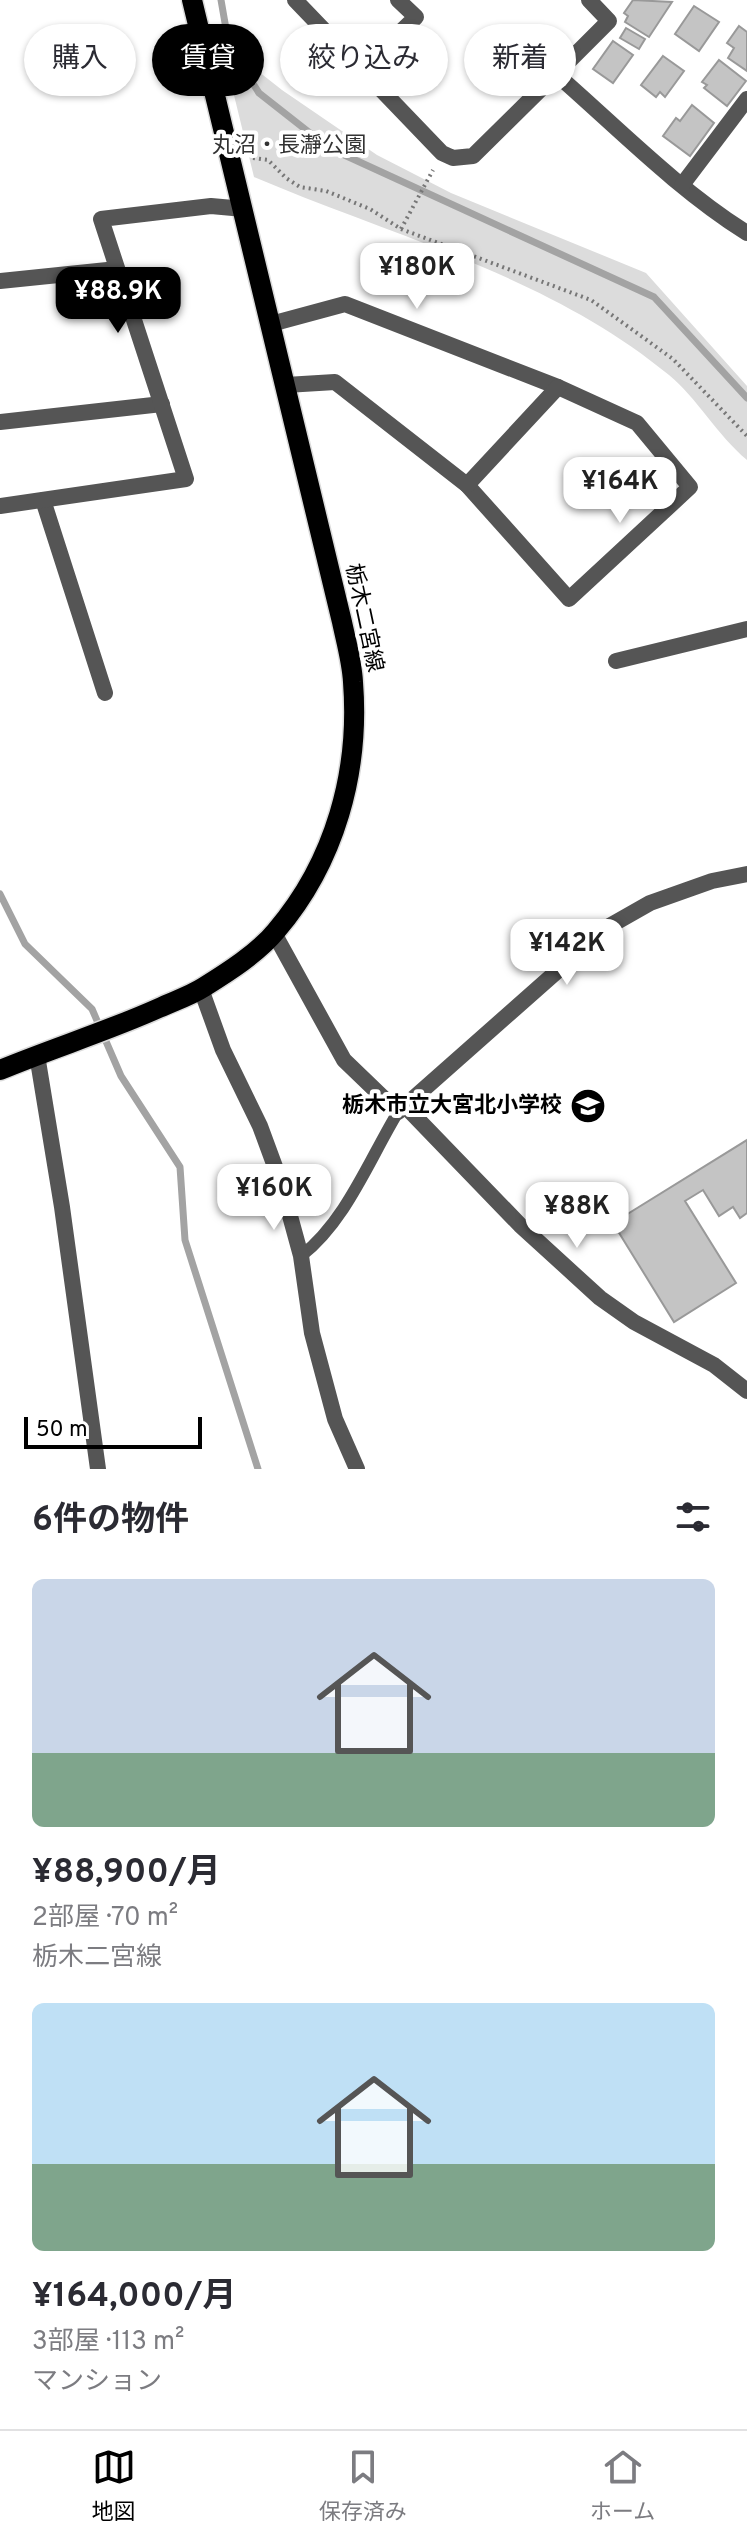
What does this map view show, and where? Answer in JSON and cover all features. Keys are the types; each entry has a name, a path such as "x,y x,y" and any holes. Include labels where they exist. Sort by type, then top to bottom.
{"main road":[{"name":"栃木二宮線","path":"0,1070 139,1017 201,989 274,933 303,894 330,843 346,795 355,740 353,680 342,622 192,0"}],"street":[{"path":"295,0 318,24"},
{"path":"398,0 416,17 409,24"},
{"path":"576,54 609,21 589,0"},
{"path":"576,92 719,216 747,233"},
{"path":"386,96 442,153 453,158 473,156 534,96"},
{"path":"682,185 747,99"},
{"path":"0,506 186,479 101,219 211,206 244,209"},
{"path":"0,281 117,269"},
{"path":"271,324 345,304 558,387 637,423 690,487 569,599 467,485 335,382 286,385"},
{"path":"467,485 558,387"},
{"path":"0,422 162,404"},
{"path":"43,500 105,693"},
{"path":"616,661 747,629"},
{"path":"401,1109 606,928 650,903 712,881 747,874"},
{"path":"274,933 344,1060 401,1109 600,1298 634,1322 714,1365 747,1391"},
{"path":"201,989 223,1050 266,1140 281,1183 301,1256 312,1333 335,1419 357,1469"},
{"path":"37,1055 62,1207 98,1469"}],"lane":[{"path":"301,1256 326,1232 401,1109"}],"path":[{"path":"401,229 442,153"},
{"path":"231,155 268,160 300,187 326,191 370,209 401,229 591,300 673,359 747,436"}],"green space":[{"name":"丸沼・長瀞公園","path":"264,76 280,88 280,96 291,96 377,155 451,193 646,273 747,386 747,460 669,375 573,311 469,261 254,177 234,96 264,96"}],"building":[{"path":"633,0 672,2 649,37 625,22 628,16 624,13"},
{"path":"694,6 719,22 699,51 675,34"},
{"path":"739,26 747,32 747,71 728,58 734,48 727,43"},
{"path":"626,28 645,39 639,49 620,38"},
{"path":"613,41 633,55 613,83 593,69"},
{"path":"663,56 684,71 665,97 660,92 656,97 641,85"},
{"path":"719,60 746,81 727,106 704,88 707,85 702,82"},
{"path":"692,105 714,123 690,156 663,136 676,118 680,121"},
{"path":"747,1140 747,1213 740,1218 733,1207 719,1216 703,1190 685,1201 736,1283 674,1322 613,1223"}],"waterway":[{"path":"221,0 229,46 259,93 329,148 654,297 747,398"},
{"path":"0,894 25,944 92,1009 121,1076 180,1167 185,1240 258,1469"}],"place":[{"name":"栃木市立大宮北小学校","path":"588,1106"}]}
